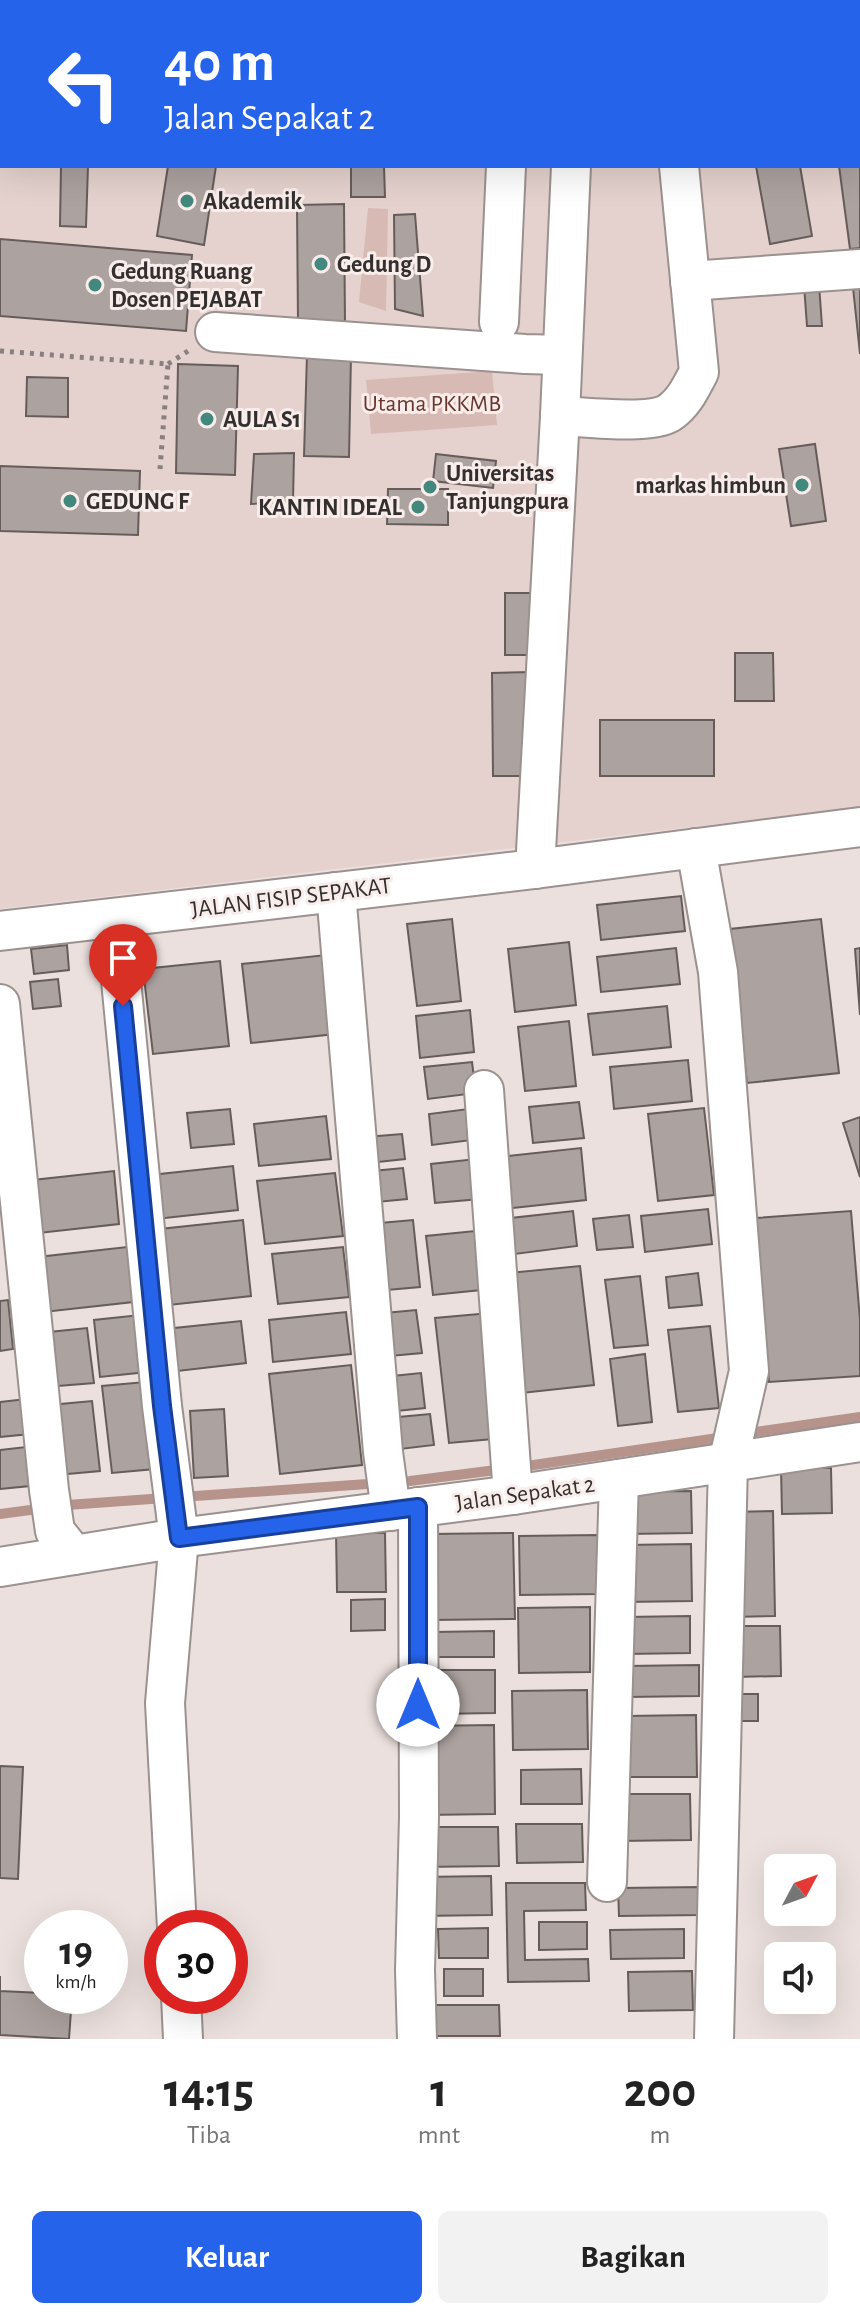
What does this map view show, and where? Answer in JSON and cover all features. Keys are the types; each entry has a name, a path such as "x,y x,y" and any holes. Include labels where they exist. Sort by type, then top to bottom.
{"street":[{"path":"499,322 506,168"},
{"path":"535,869 571,168"},
{"path":"560,416 654,419 670,412 683,399 699,372 679,168"},
{"path":"690,281 860,269"},
{"path":"215,332 562,355"},
{"name":"JALAN FISIP SEPAKAT","path":"0,931 535,869 860,827"},
{"path":"696,848 718,972 749,1371 731,1447 714,2039"},
{"path":"336,892 383,1452 399,1504 419,1817 415,1970 417,2039"},
{"path":"115,918 162,1406 178,1528 165,1703 176,1910"},
{"path":"0,1004 49,1490 64,1543"},
{"path":"484,1090 512,1473"},
{"name":"Jalan Sepakat 2","path":"0,1567 64,1543 399,1504 512,1473 619,1479 731,1447 860,1442"},
{"path":"607,1882 619,1479"},
{"path":"182,2014 183,2039"}],"path":[{"path":"0,351 168,364 160,469"}],"shaded area":[{"name":"Universitas Tanjungpura","path":"0,168 860,168 860,807 0,909"}],"green space":[{"path":"368,208 388,209 386,311 359,302"},
{"name":"Utama PKKMB","path":"492,371 497,425 371,434 366,380"}],"building":[{"path":"61,168 88,168 86,227 60,226"},
{"name":"Akademik","path":"168,168 216,168 204,245 157,236"},
{"path":"351,168 384,168 385,197 351,197"},
{"path":"756,168 800,168 812,236 770,244"},
{"path":"839,168 860,168 860,248 850,249"},
{"name":"Gedung D","path":"344,204 345,324 298,324 297,205"},
{"path":"415,214 423,316 395,309 394,215"},
{"name":"Gedung Ruang Dosen PEJABAT","path":"0,239 192,255 186,331 0,316"},
{"path":"860,277 860,354 852,278"},
{"path":"819,284 822,326 807,326 804,285"},
{"path":"307,354 351,355 349,457 304,456"},
{"name":"AULA S1","path":"178,364 238,366 235,475 176,473"},
{"path":"27,377 68,378 68,417 26,416"},
{"name":"markas himbun","path":"815,444 826,521 791,526 779,449"},
{"path":"294,453 293,501 251,504 254,454"},
{"path":"436,454 496,461 493,488 433,481"},
{"name":"GEDUNG F","path":"0,466 140,471 138,535 0,531"},
{"name":"KANTIN IDEAL","path":"388,489 448,489 448,525 387,524"},
{"path":"505,593 536,593 536,655 505,655"},
{"path":"735,653 773,653 774,701 735,701"},
{"path":"532,672 533,776 493,776 492,673"},
{"path":"600,720 714,720 714,776 600,776"},
{"path":"681,896 685,931 601,940 597,905"},
{"path":"452,919 461,1001 417,1006 407,924"},
{"path":"821,919 839,1073 747,1083 730,929"},
{"path":"569,942 576,1005 515,1012 508,949"},
{"path":"67,945 69,970 34,974 31,949"},
{"path":"676,948 680,984 601,992 597,957"},
{"path":"860,948 860,1015 855,949"},
{"path":"326,955 335,1034 251,1043 242,964"},
{"path":"220,961 229,1046 153,1054 143,969"},
{"path":"58,979 61,1006 33,1009 30,982"},
{"path":"667,1006 671,1047 593,1055 588,1014"},
{"path":"470,1010 474,1052 420,1058 416,1016"},
{"path":"569,1021 576,1086 525,1091 518,1027"},
{"path":"688,1060 692,1101 614,1109 610,1067"},
{"path":"472,1062 476,1093 428,1099 424,1067"},
{"path":"579,1102 584,1138 533,1143 529,1107"},
{"path":"476,1108 480,1139 432,1145 429,1114"},
{"path":"704,1108 714,1195 658,1201 648,1114"},
{"path":"230,1109 234,1144 191,1148 187,1113"},
{"path":"326,1116 331,1159 259,1166 254,1124"},
{"path":"860,1117 860,1177 843,1123"},
{"path":"402,1134 405,1159 369,1163 366,1137"},
{"path":"581,1148 586,1200 504,1209 498,1157"},
{"path":"476,1159 480,1199 435,1203 431,1164"},
{"path":"233,1166 238,1210 156,1219 151,1175"},
{"path":"403,1168 407,1199 377,1202 373,1171"},
{"path":"114,1171 119,1224 30,1234 24,1181"},
{"path":"335,1173 343,1236 265,1244 257,1181"},
{"path":"708,1209 712,1244 645,1252 641,1216"},
{"path":"573,1211 577,1246 515,1254 511,1218"},
{"path":"851,1211 860,1320 860,1376 769,1382 756,1218"},
{"path":"629,1215 633,1247 597,1250 593,1219"},
{"path":"243,1220 251,1296 169,1305 160,1229"},
{"path":"413,1220 420,1287 376,1291 369,1224"},
{"path":"475,1231 481,1290 433,1295 426,1236"},
{"path":"127,1247 133,1302 44,1312 38,1257"},
{"path":"343,1247 349,1297 278,1304 272,1254"},
{"path":"580,1266 594,1385 522,1393 509,1273"},
{"path":"698,1273 702,1305 669,1308 666,1277"},
{"path":"640,1276 648,1345 614,1348 605,1280"},
{"path":"8,1300 13,1349 0,1351 0,1301"},
{"path":"416,1310 422,1353 379,1357 374,1314"},
{"path":"346,1312 351,1354 273,1362 269,1320"},
{"path":"490,1313 504,1438 449,1443 435,1318"},
{"path":"140,1315 147,1372 100,1377 94,1320"},
{"path":"241,1321 246,1363 169,1372 165,1329"},
{"path":"710,1326 719,1408 678,1412 668,1330"},
{"path":"87,1328 94,1383 46,1387 40,1333"},
{"path":"645,1354 652,1422 618,1426 610,1359"},
{"path":"351,1365 362,1465 280,1474 269,1374"},
{"path":"421,1373 425,1408 387,1412 383,1377"},
{"path":"145,1382 155,1469 112,1473 102,1386"},
{"path":"26,1399 30,1434 0,1437 0,1402"},
{"path":"92,1401 100,1471 57,1475 50,1405"},
{"path":"224,1409 228,1476 194,1478 190,1411"},
{"path":"430,1414 434,1445 392,1450 388,1418"},
{"path":"26,1447 30,1486 0,1489 0,1450"},
{"path":"781,1468 831,1468 832,1513 782,1514"},
{"path":"691,1491 692,1533 628,1534 627,1492"},
{"path":"773,1511 775,1616 731,1617 729,1512"},
{"path":"336,1533 385,1533 386,1592 337,1592"},
{"path":"513,1533 515,1619 432,1620 430,1534"},
{"path":"598,1535 600,1594 520,1595 519,1536"},
{"path":"691,1544 692,1601 625,1602 624,1545"},
{"path":"385,1599 385,1630 351,1631 351,1600"},
{"path":"590,1607 590,1672 519,1673 518,1608"},
{"path":"690,1616 690,1653 626,1654 625,1617"},
{"path":"733,1626 780,1626 781,1676 734,1677"},
{"path":"494,1631 494,1657 434,1657 433,1632"},
{"path":"699,1665 699,1696 627,1697 626,1666"},
{"path":"434,1670 495,1670 495,1713 435,1714"},
{"path":"587,1690 588,1749 513,1750 512,1691"},
{"path":"735,1694 758,1694 758,1721 736,1721"},
{"path":"696,1715 697,1777 626,1777 625,1716"},
{"path":"494,1725 495,1814 424,1815 422,1726"},
{"path":"0,1766 23,1767 18,1879 0,1878"},
{"path":"581,1769 582,1804 521,1804 521,1770"},
{"path":"617,1794 690,1794 691,1840 618,1841"},
{"path":"516,1824 582,1824 583,1862 517,1863"},
{"path":"420,1827 498,1827 499,1866 420,1867"},
{"path":"491,1876 492,1915 419,1916 419,1877"},
{"path":"506,1883 585,1883 586,1910 524,1911 525,1960 588,1959 589,1981 508,1982"},
{"path":"701,1887 702,1915 619,1916 618,1888"},
{"path":"539,1922 587,1922 587,1949 539,1950"},
{"path":"488,1928 488,1958 439,1958 438,1929"},
{"path":"684,1929 684,1958 611,1959 610,1930"},
{"path":"444,1969 483,1969 483,1996 444,1996"},
{"path":"692,1971 693,2010 629,2011 628,1972"},
{"path":"0,1991 24,1992 24,2014 71,2014 69,2039 0,2035"},
{"path":"434,2005 499,2005 500,2036 434,2036"}],"waterway":[{"path":"741,1434 860,1417"},
{"path":"520,1467 725,1437"},
{"path":"181,1497 410,1481 504,1469"},
{"path":"0,1514 67,1505 165,1498"}],"place":[{"name":"Akademik","path":"187,201"},
{"name":"Gedung D","path":"321,264"},
{"name":"Gedung Ruang Dosen PEJABAT","path":"95,285"},
{"name":"AULA S1","path":"207,419"},
{"name":"markas himbun","path":"802,485"},
{"name":"Universitas Tanjungpura","path":"430,487"},
{"name":"GEDUNG F","path":"70,501"},
{"name":"KANTIN IDEAL","path":"418,507"}],"route":[{"path":"123,1006 162,1406 179,1538 418,1507 418,1705"}]}
